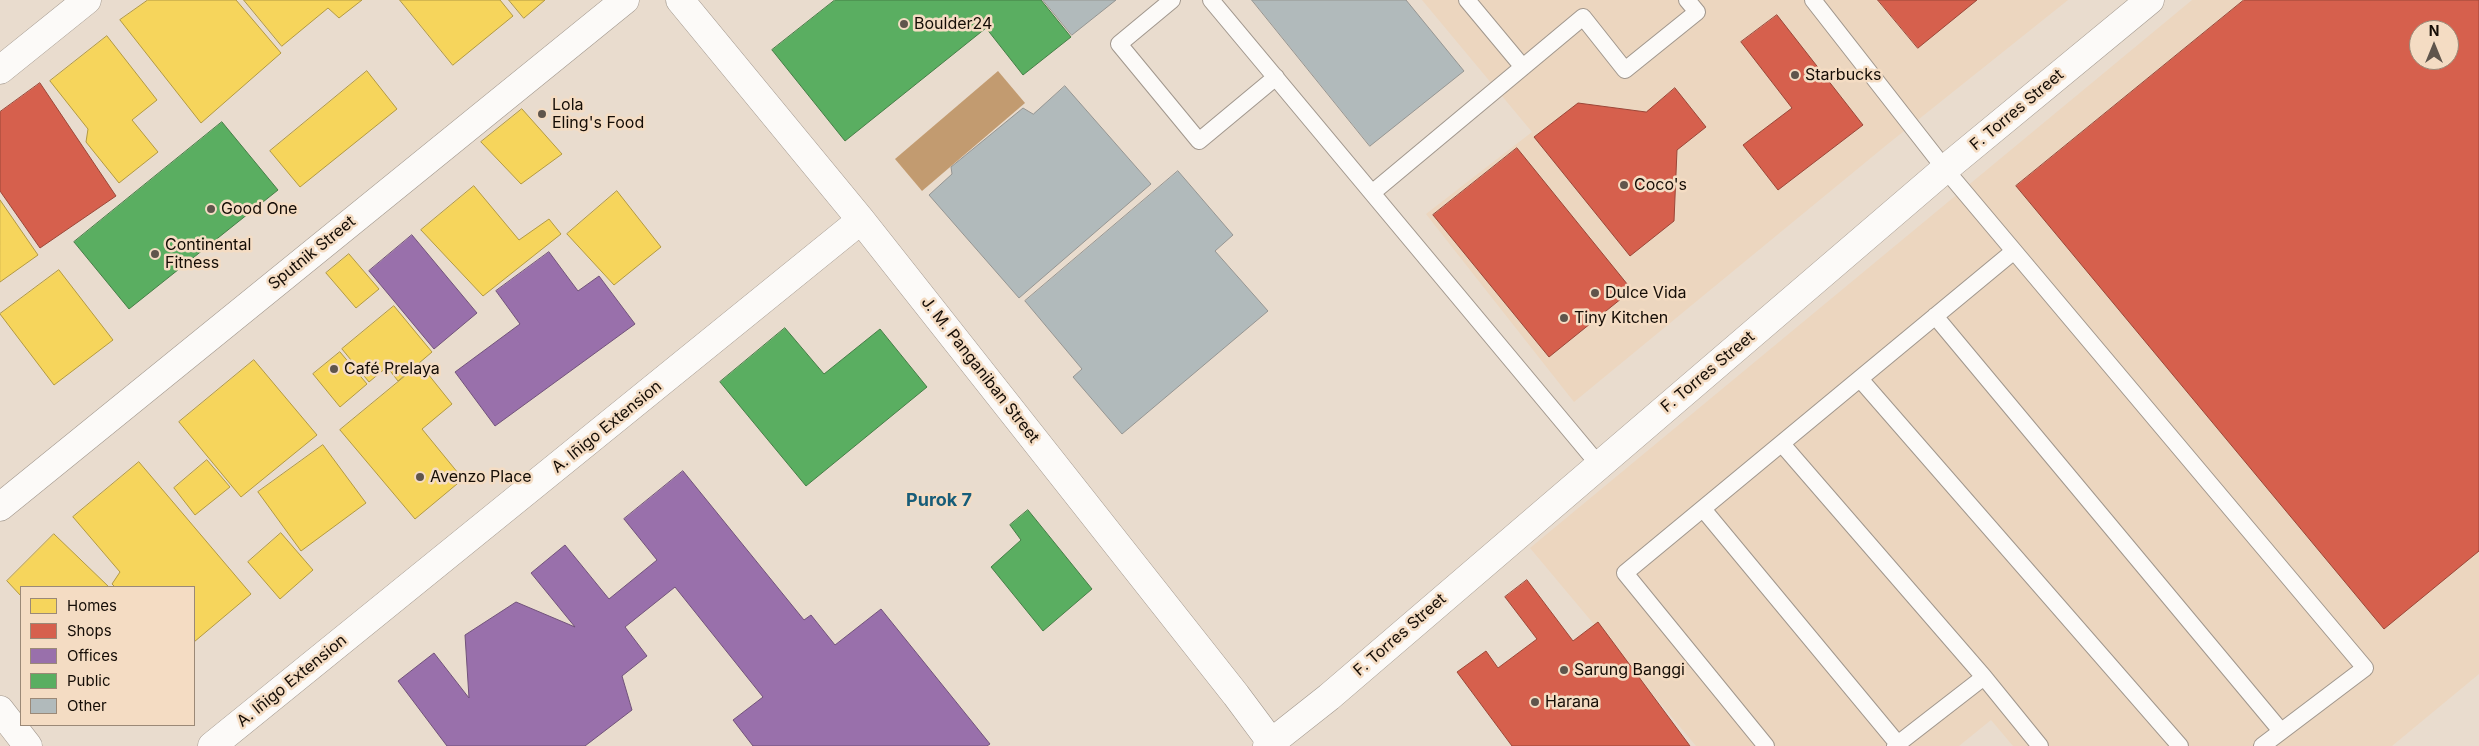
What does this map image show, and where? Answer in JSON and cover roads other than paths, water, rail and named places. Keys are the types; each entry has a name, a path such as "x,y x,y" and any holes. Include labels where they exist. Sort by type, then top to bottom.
{"street":[{"path":"0,70 87,0"},
{"name":"Sputnik Street","path":"0,507 624,0"},
{"name":"J. M. Panganiban Street","path":"680,0 861,220 1218,672 1271,745"},
{"name":"F. Torres Street","path":"1271,745 2139,4"},
{"name":"A. Iñigo Extension","path":"212,746 861,220"},
{"path":"0,710 28,746"}],"lane":[{"path":"1172,0 1119,44 1199,140 1276,77"},
{"path":"1211,0 1599,465"},
{"path":"1467,0 1522,66"},
{"path":"1372,193 1583,17 1625,70 1697,12 1687,0"},
{"path":"1813,0 1945,170 2365,668 2262,746"},
{"path":"1766,746 1625,574 2014,251"},
{"path":"1935,316 2281,730"},
{"path":"1860,379 2180,746"},
{"path":"1782,444 1984,677 2040,746"},
{"path":"1703,509 1896,745 1984,677"}],"place":[{"name":"Boulder24","path":"904,24"},
{"name":"Starbucks","path":"1795,75"},
{"name":"Lola Eling's Food","path":"542,114"},
{"name":"Coco's","path":"1624,185"},
{"name":"Good One","path":"211,209"},
{"name":"Continental Fitness","path":"155,254"},
{"name":"Dulce Vida","path":"1595,293"},
{"name":"Tiny Kitchen","path":"1564,318"},
{"name":"Café Prelaya","path":"334,369"},
{"name":"Avenzo Place","path":"420,477"},
{"name":"Sarung Banggi","path":"1564,670"},
{"name":"Harana","path":"1535,702"}],"district":[{"name":"Purok 7","path":"939,501"}]}
